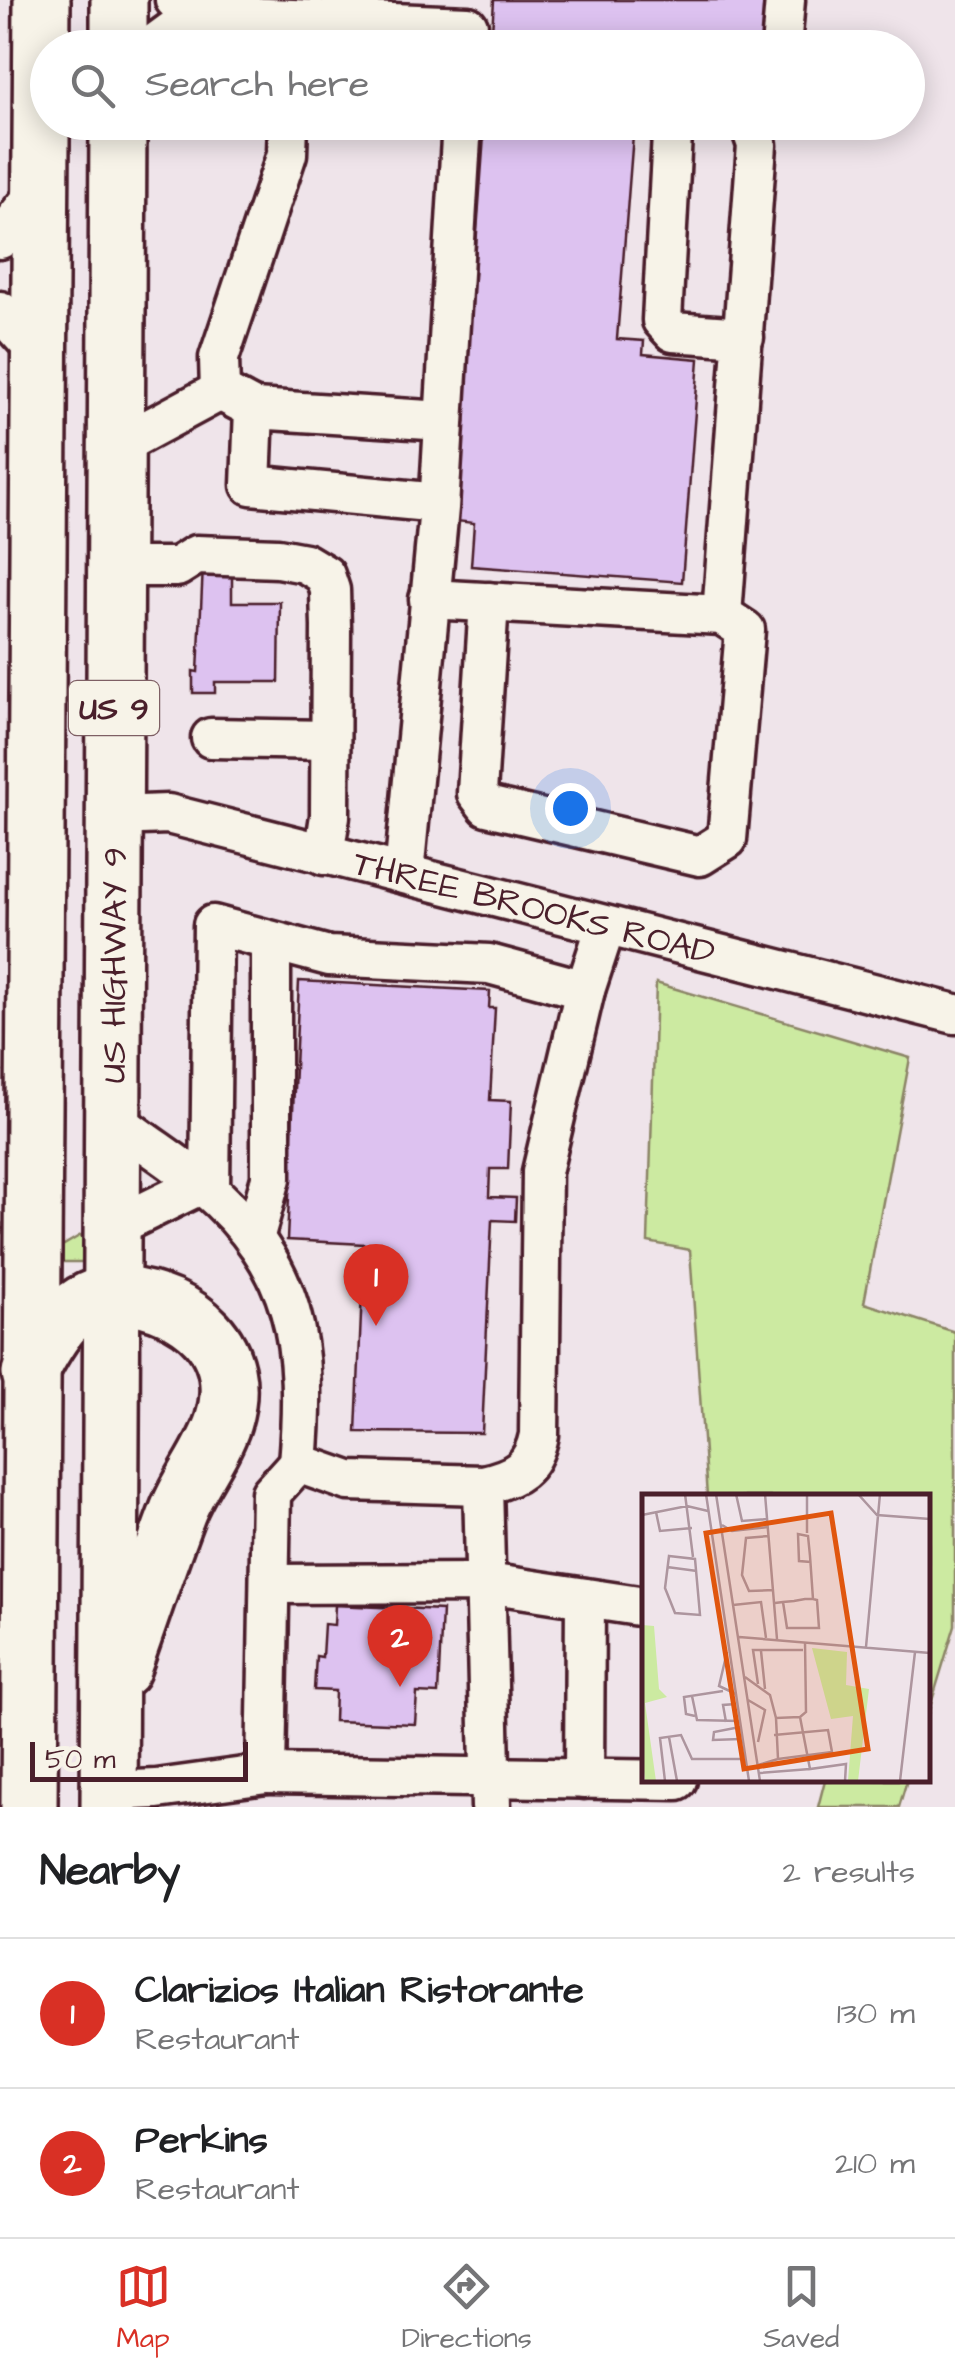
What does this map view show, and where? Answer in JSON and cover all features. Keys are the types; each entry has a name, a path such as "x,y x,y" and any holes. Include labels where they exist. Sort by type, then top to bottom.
{"highway":[{"name":"US 9","path":"42,0 42,30"},
{"path":"118,0 119,30"},
{"name":"US 9","path":"29,1807 15,1733 14,1581 15,1468 30,1373 15,1308 36,856 41,140"},
{"name":"US HIGHWAY 9","path":"109,1799 118,140"},
{"path":"0,938 36,856"},
{"path":"16,1234 70,1214 92,1190 112,1134"},
{"path":"30,1373 48,1337 71,1312 110,1294 155,1299 183,1310 217,1348 228,1393 222,1423 180,1508 108,1706"}],"street":[{"path":"782,30 784,0"},
{"path":"164,30 184,7 468,24"},
{"path":"220,390 219,358 287,154 287,140"},
{"path":"404,874 438,503 461,140"},
{"path":"672,140 662,320 673,332 744,337"},
{"path":"722,615 755,140"},
{"path":"0,239 40,188"},
{"path":"0,312 40,355"},
{"path":"114,448 220,390"},
{"path":"220,390 254,408 444,421"},
{"path":"254,408 251,485 438,503"},
{"path":"115,568 176,568 196,556 293,560 325,575 330,590 330,740 324,855"},
{"path":"429,599 489,602 722,615 744,630 727,839 700,856 487,806 478,792 489,602"},
{"path":"212,738 330,740"},
{"name":"THREE BROOKS ROAD","path":"114,816 168,814 955,1014"},
{"path":"208,1178 213,925 330,956 489,964 585,990"},
{"path":"298,1463 348,1480 483,1485 510,1479 535,1454 539,1436 542,1172 585,990 606,926"},
{"path":"255,1235 270,1178 271,941"},
{"path":"112,1134 208,1178 255,1235 284,1284 297,1326 303,1405 298,1463 270,1492 266,1774"},
{"path":"112,1228 208,1178 270,1161"},
{"path":"483,1485 491,1793"},
{"path":"270,1584 487,1583 642,1607"},
{"path":"584,1780 585,1598"},
{"path":"109,1799 266,1774 491,1793 584,1780 642,1780"}],"green space":[{"path":"656,983 910,1058 864,1303 955,1332 955,1625 930,1707 930,1494 707,1494 690,1250 648,1242"},
{"path":"86,1232 89,1262 51,1262 59,1248"},
{"path":"824,1782 906,1782 899,1807 818,1807"}],"building":[{"path":"494,0 770,0 768,30 492,30"},
{"path":"484,140 633,140 617,339 644,341 643,354 699,359 682,582 471,566 474,523 456,521"},
{"path":"203,566 232,566 232,602 280,602 279,682 215,682 215,693 193,693 193,671 198,672"},
{"path":"299,981 490,991 489,1008 495,1008 490,1100 511,1101 508,1169 490,1169 489,1197 516,1198 515,1221 492,1220 482,1433 356,1432 364,1244 287,1240"},
{"path":"335,1605 442,1610 438,1694 417,1693 415,1724 334,1721 335,1691 314,1690 316,1656 322,1657 324,1624 334,1625"}],"place":[{"name":"Clarizios Italian Ristorante","path":"376,1326"},
{"name":"Perkins","path":"400,1687"}]}
